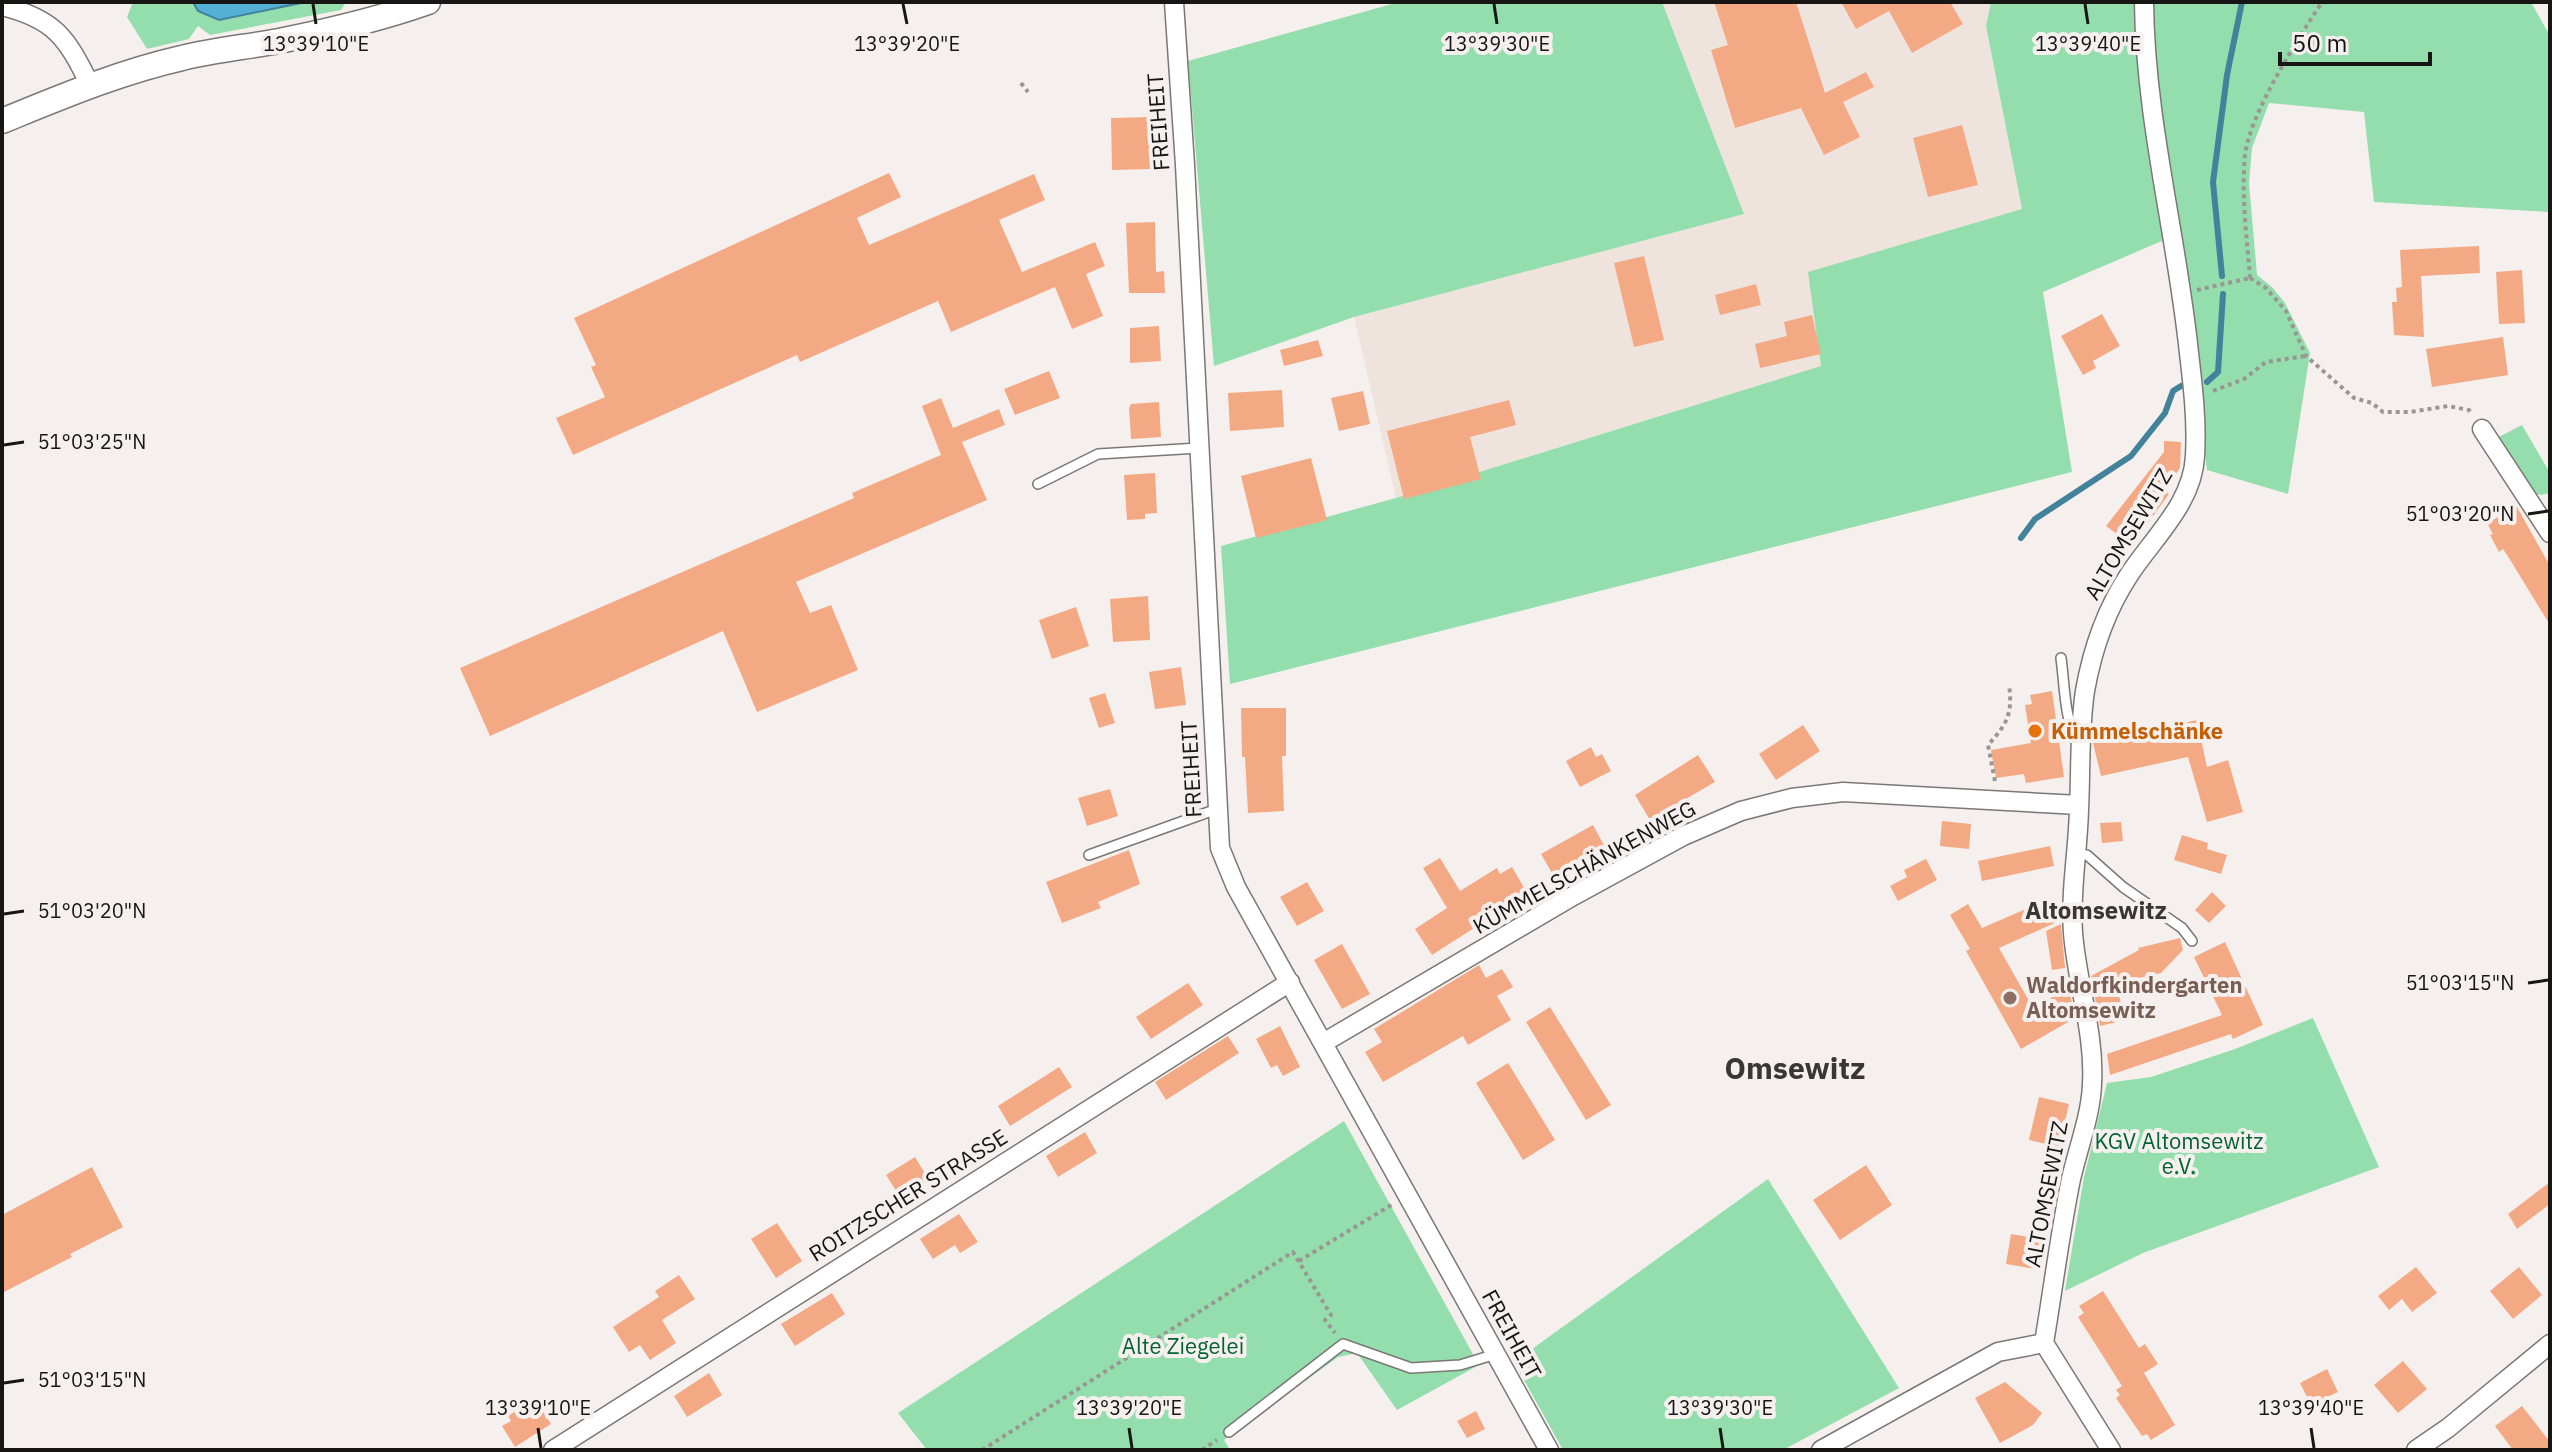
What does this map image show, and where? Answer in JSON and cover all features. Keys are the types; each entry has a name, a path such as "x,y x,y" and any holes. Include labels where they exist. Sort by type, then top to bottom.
{"street":[{"path":"2,121 90,85 183,57 357,23 428,2"},
{"name":"FREIHEIT","path":"1174,2 1220,848 1225,864 1549,1450"},
{"name":"ALTOMSEWITZ","path":"2044,1343 2060,1236 2092,1087 2087,1010 2076,966 2072,883 2077,855 2078,747 2091,661 2105,619 2127,578 2177,508 2192,479 2195,458 2195,398 2183,293 2151,96 2144,2"},
{"path":"2,6 23,11 54,27 75,54 90,85"},
{"path":"2482,429 2550,533"},
{"name":"KÜMMELSCHÄNKENWEG","path":"1323,1043 1573,896 1683,836 1741,811 1792,798 1843,792 2079,805"},
{"name":"ROITZSCHER STRASSE","path":"553,1450 1290,982"},
{"path":"1821,1450 1998,1352 2044,1343 2111,1450"},
{"path":"2416,1450 2448,1428 2550,1344"}],"lane":[{"path":"1038,484 1098,454 1199,448"},
{"path":"2061,658 2063,694 2070,730 2078,747"},
{"path":"1089,855 1217,809"},
{"path":"2077,855 2087,855 2123,887 2182,928 2192,941"},
{"path":"1229,1432 1343,1344 1411,1368 1460,1365 1496,1354"}],"path":[{"path":"2250,278 2244,179 2246,152 2257,115 2322,2"},
{"path":"1021,83 1028,92"},
{"path":"2183,293 2250,278 2266,288 2286,311 2306,356 2354,398 2372,403 2383,412 2410,412 2448,406 2469,410 2482,429"},
{"path":"2195,398 2244,379 2266,362 2306,356"},
{"path":"2004,781 1994,782 1988,745 2006,725 2011,702 2009,685"},
{"path":"1299,1261 1407,1195"},
{"path":"982,1450 1293,1252 1331,1315 1325,1320 1343,1344"}],"shaded area":[{"path":"1662,2 1991,2 1986,26 2022,209 1809,272 1821,366 1396,498 1354,317 1744,214"}],"green space":[{"path":"133,2 346,2 341,10 210,35 198,26 189,39 147,49 127,17"},
{"path":"1399,2 1662,2 1744,214 1354,317 1214,366 1188,61"},
{"path":"1991,2 2531,2 2550,36 2550,225 2549,212 2374,202 2364,112 2269,103 2252,148 2249,183 2257,275 2285,303 2310,353 2288,494 2207,470 2178,234 2043,292 2072,472 1230,684 1221,546 1396,498 1821,366 1808,272 2022,209 1986,26"},
{"path":"2522,425 2550,473 2550,493 2541,495 2530,492 2495,439"},
{"name":"KGV Altomsewitz e.V.","path":"2313,1018 2379,1167 2143,1253 2065,1291 2084,1177 2107,1083 2151,1077 2235,1049"},
{"name":"Alte Ziegelei","path":"1344,1121 1479,1365 1397,1410 1357,1353 1338,1357 1224,1440 1230,1450 927,1450 898,1413"},
{"path":"1768,1179 1899,1388 1783,1450 1563,1450 1514,1362"}],"water":[{"path":"193,2 306,2 219,20 198,11"}],"building":[{"path":"1714,2 1796,2 1825,93 1866,72 1874,87 1843,102 1860,137 1824,155 1801,108 1735,128 1711,50 1728,45"},
{"path":"1841,2 1950,2 1963,24 1912,53 1889,11 1856,29"},
{"path":"1150,117 1151,169 1112,170 1111,118"},
{"path":"1962,125 1978,185 1928,197 1913,138"},
{"path":"889,173 901,197 857,218 869,245 1034,174 1045,200 999,220 1022,272 1095,242 1105,266 1086,274 1103,316 1072,329 1055,287 951,332 938,301 800,362 797,355 573,455 556,418 605,397 591,367 596,365 574,318"},
{"path":"1155,222 1156,272 1164,271 1165,293 1129,293 1126,223"},
{"path":"2479,246 2480,273 2421,276 2424,337 2394,335 2392,302 2397,302 2396,288 2402,287 2400,250"},
{"path":"1644,256 1664,340 1634,347 1614,263"},
{"path":"2522,270 2525,323 2499,324 2496,272"},
{"path":"1756,284 1761,305 1720,315 1715,295"},
{"path":"2102,314 2120,346 2093,361 2096,368 2083,375 2061,336"},
{"path":"1812,315 1821,354 1760,368 1755,344 1787,336 1784,322"},
{"path":"1159,326 1161,361 1130,363 1130,328"},
{"path":"2503,337 2508,375 2432,387 2426,349"},
{"path":"1318,340 1323,356 1284,366 1280,350"},
{"path":"1049,371 1060,398 1015,415 1004,389"},
{"path":"1282,390 1284,427 1230,431 1228,393"},
{"path":"1363,391 1370,424 1339,431 1331,398"},
{"path":"941,398 953,428 999,409 1005,425 962,442 987,500 796,582 810,613 831,605 858,670 757,712 723,631 490,736 460,668 854,498 852,493 941,455 922,406"},
{"path":"1509,400 1516,425 1470,437 1481,479 1404,499 1387,431"},
{"path":"1159,402 1161,437 1131,439 1131,404"},
{"path":"2164,441 2181,442 2180,468 2164,490 2169,494 2132,545 2106,526 2164,452"},
{"path":"1311,458 1327,520 1256,538 1241,476"},
{"path":"1155,473 1157,513 1145,514 1145,519 1127,520 1124,475"},
{"path":"2517,507 2550,566 2550,625 2503,549 2499,552 2490,535 2493,534 2487,523"},
{"path":"1148,596 1150,640 1113,642 1110,599"},
{"path":"1076,607 1089,646 1052,659 1039,620"},
{"path":"1181,667 1186,705 1155,709 1149,672"},
{"path":"2052,691 2064,777 2026,783 2024,774 1996,778 1991,750 2031,743 2025,705 2032,704 2030,695"},
{"path":"1105,693 1115,723 1099,728 1089,698"},
{"path":"1241,708 1286,708 1286,756 1282,756 1284,811 1248,813"},
{"path":"2197,720 2207,767 2228,760 2243,812 2207,822 2188,757 2101,776 2093,743"},
{"path":"1803,725 1820,751 1776,780 1759,754"},
{"path":"1591,747 1596,757 1602,754 1611,771 1580,787 1566,761"},
{"path":"1698,755 1715,782 1650,820 1635,795"},
{"path":"1110,789 1118,816 1087,826 1078,798"},
{"path":"1942,821 1971,824 1969,849 1940,846"},
{"path":"2121,822 2123,841 2102,843 2100,823"},
{"path":"1593,825 1607,851 1556,880 1541,854"},
{"path":"2182,835 2208,843 2207,849 2227,855 2221,874 2174,860"},
{"path":"2050,846 2054,866 1982,881 1978,861"},
{"path":"1129,850 1140,884 1098,902 1101,908 1062,923 1046,882"},
{"path":"1440,858 1460,891 1497,868 1500,874 1512,867 1530,898 1498,917 1496,914 1432,955 1415,929 1447,908 1423,868"},
{"path":"1926,859 1937,880 1898,901 1890,886 1907,877 1904,870"},
{"path":"1307,882 1324,911 1297,926 1280,897"},
{"path":"2212,892 2226,906 2209,923 2195,910"},
{"name":"Waldorfkindergarten Altomsewitz","path":"2058,901 2059,921 1999,948 2033,1008 2069,988 2075,1018 2021,1049 1966,951 1970,949 1950,915 1968,904 1982,928 2026,909 2028,913"},
{"path":"2061,924 2065,968 2052,970 2046,931"},
{"path":"2180,938 2183,950 2161,973 2116,983 2125,1020 2100,1026 2091,976 2138,948"},
{"path":"2225,942 2263,1025 2233,1039 2231,1034 2110,1075 2107,1054 2222,1015 2194,957"},
{"path":"1342,944 1370,994 1342,1009 1314,960"},
{"path":"1479,965 1486,978 1502,969 1513,987 1497,996 1511,1020 1468,1045 1463,1036 1383,1082 1365,1052 1382,1042 1374,1029"},
{"path":"1188,983 1203,1005 1151,1039 1136,1017"},
{"path":"1550,1007 1611,1105 1586,1120 1526,1022"},
{"path":"1280,1026 1300,1067 1283,1076 1277,1065 1271,1068 1256,1039"},
{"path":"1228,1036 1239,1053 1166,1100 1155,1082"},
{"path":"1508,1063 1555,1140 1523,1160 1476,1083"},
{"path":"1059,1067 1072,1087 1010,1126 998,1106"},
{"path":"2039,1097 2069,1104 2059,1147 2029,1140"},
{"path":"1085,1132 1097,1153 1058,1177 1046,1156"},
{"path":"915,1157 929,1180 900,1197 886,1175"},
{"path":"1866,1165 1892,1205 1840,1240 1813,1200"},
{"path":"92,1167 123,1227 2,1293 2,1215"},
{"path":"2550,1182 2550,1204 2517,1229 2508,1214"},
{"path":"959,1214 978,1242 960,1253 955,1245 933,1259 920,1239"},
{"path":"777,1223 802,1261 776,1278 751,1239"},
{"path":"2011,1234 2040,1239 2035,1269 2006,1264"},
{"path":"2416,1267 2437,1293 2412,1312 2402,1299 2389,1310 2378,1296"},
{"path":"2519,1267 2542,1295 2513,1319 2490,1291"},
{"path":"679,1275 695,1299 662,1320 676,1343 650,1360 640,1345 629,1352 613,1327 659,1297 655,1291"},
{"path":"2103,1291 2139,1348 2145,1344 2158,1364 2144,1373 2175,1425 2151,1440 2147,1434 2142,1436 2116,1398 2120,1395 2116,1390 2122,1386 2078,1317 2084,1313 2079,1306"},
{"path":"832,1293 845,1314 795,1346 781,1324"},
{"path":"2403,1361 2427,1389 2398,1413 2374,1385"},
{"path":"2327,1369 2338,1392 2311,1405 2300,1383"},
{"path":"709,1373 722,1395 687,1417 674,1396"},
{"path":"2005,1382 2042,1413 2033,1425 2000,1443 1975,1398"},
{"path":"535,1399 551,1424 515,1447 502,1426 511,1421 508,1416"},
{"path":"2522,1406 2550,1442 2550,1450 2513,1450 2495,1426"},
{"path":"1476,1411 1485,1429 1467,1438 1457,1421"}],"waterway":[{"path":"2222,276 2213,182 2227,75 2242,2"},
{"path":"2207,382 2218,372 2223,294"},
{"path":"2021,538 2035,519 2131,456 2165,413 2173,391 2181,386"}],"place":[{"name":"Kümmelschänke","path":"2035,731"},
{"name":"Waldorfkindergarten Altomsewitz","path":"2010,998"}],"district":[{"name":"Altomsewitz","path":"2096,911"},
{"name":"Omsewitz","path":"1795,1069"}]}
